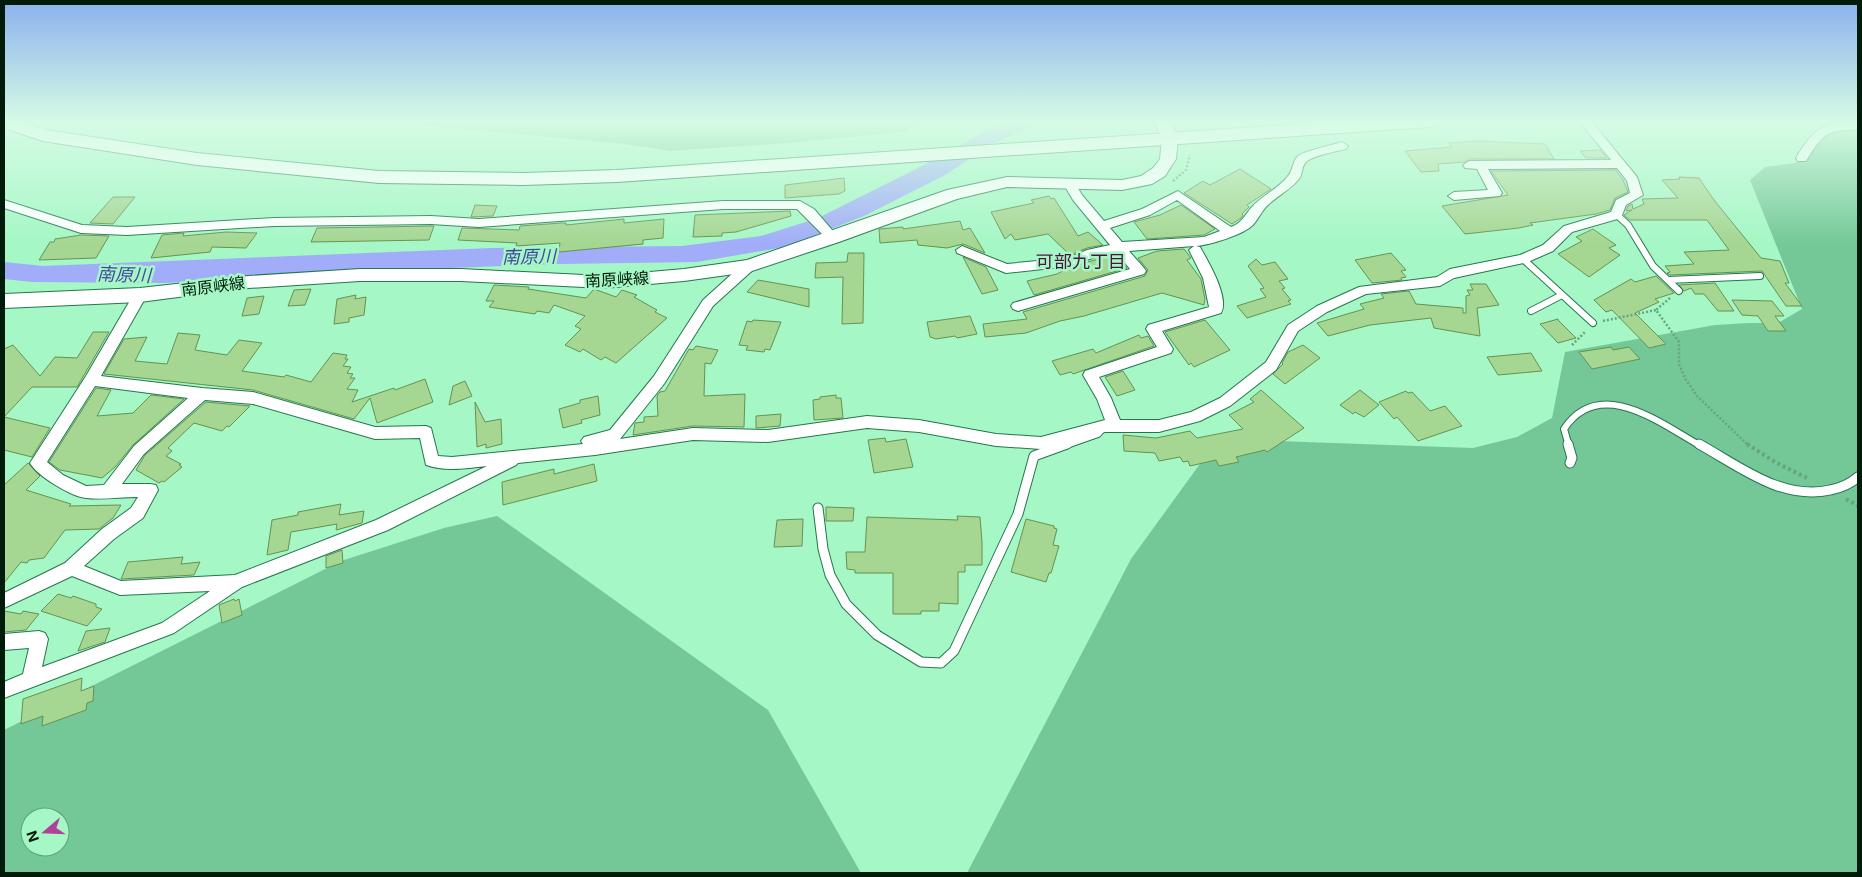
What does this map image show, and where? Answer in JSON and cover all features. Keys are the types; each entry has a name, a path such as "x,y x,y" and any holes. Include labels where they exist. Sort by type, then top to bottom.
{"highway":[{"path":"227,162 379,177 523,179 598,177 839,162"}],"main road":[{"name":"南原峡線","path":"4,301 140,295 248,282 360,275 461,274 604,282 684,275 750,266 952,194 1007,182 1122,185 1146,180 1159,172 1166,162"}],"street":[{"path":"962,250 1006,269 1070,262 1092,253 1118,247 1206,240 1230,232 1248,222 1254,212 1266,200 1288,184 1296,175 1301,162"},
{"path":"91,380 202,394 253,398 376,433 426,432 430,461 452,463 595,450 693,434 768,436 867,422 919,426 996,440 1041,443 1110,426 1159,426 1195,417 1226,402 1271,366 1293,328 1322,309 1364,290 1440,281 1450,274 1523,259 1548,248 1568,229 1617,215 1620,203 1637,195 1633,180 1618,164 1474,164 1496,193 1454,196"},
{"path":"1018,306 1138,271 1077,197 1069,183"},
{"path":"1101,226 1158,207 1178,195 1230,232"},
{"path":"4,204 57,223 93,231 127,231 201,225 283,222 431,220 486,222 723,205 800,205 809,210 830,236"},
{"path":"1110,426 1104,398 1090,375 1166,348 1153,329 1216,310 1213,286 1208,272 1195,250"},
{"path":"556,453 562,447 615,435 658,380 708,303 750,266"},
{"path":"4,600 71,568 108,534 137,513 150,490 85,492 58,479 38,463 91,380 140,295"},
{"path":"108,491 139,450 202,394"},
{"path":"4,690 168,628 236,582 382,525 520,457"},
{"path":"71,568 120,588 236,582"},
{"path":"4,642 39,639 31,679"}],"lane":[{"path":"1617,215 1628,225 1653,266 1679,291"},
{"path":"1523,259 1593,323"},
{"path":"1668,280 1760,276"},
{"path":"1531,311 1562,295"},
{"path":"1570,463 1572,458 1564,429 1570,418 1582,410 1599,404 1622,407 1648,416 1770,483 1791,491 1812,494 1850,484 1858,477"},
{"path":"818,508 823,549 830,575 846,604 877,635 920,662 941,663 954,650 1018,514 1034,456 1098,434 1110,426"}],"path":[{"path":"1572,345 1593,323 1656,310 1679,291"},
{"path":"1656,310 1679,342 1679,364 1686,380 1697,396 1743,442 1775,462 1809,479"},
{"path":"1843,498 1858,506"}],"green space":[{"path":"1858,162 1858,873 967,873 1131,559 1218,439 1473,448 1517,437 1552,418 1565,352 1715,325 1778,323 1802,309 1750,180 1765,167 1795,163"},
{"path":"497,516 768,710 861,873 4,873 4,730 341,561 444,528"}],"water":[{"name":"南原川","path":"929,162 965,162 947,174 864,216 785,247 697,262 559,264 339,272 165,283 32,282 4,279 4,262 43,266 492,248 682,246 761,236 818,218"}],"building":[{"path":"1413,162 1465,162 1438,164 1439,171 1421,172"},
{"path":"1240,169 1271,189 1247,205 1249,207 1242,214 1241,218 1232,224 1184,193 1203,181 1210,185"},
{"path":"1616,170 1628,192 1615,198 1610,210 1596,214 1530,223 1533,225 1519,228 1465,234 1442,206 1508,195 1491,171"},
{"path":"1679,177 1699,178 1714,200 1761,258 1780,261 1789,283 1785,283 1802,306 1786,306 1762,271 1670,275 1667,273 1670,272 1665,266 1694,264 1684,252 1729,250 1707,220 1630,220 1624,215 1632,210 1626,211 1628,206 1632,204 1633,209 1644,204 1642,199 1678,198 1662,180 1680,179"},
{"path":"844,178 845,191 839,194 785,198 785,185"},
{"path":"1049,196 1051,199 1054,198 1078,236 1088,232 1103,245 1087,248 1070,255 1048,234 1015,240 1011,234 1005,239 991,212 1034,203 1031,200"},
{"path":"113,197 135,197 113,224 90,223"},
{"path":"475,205 497,206 493,216 471,217"},
{"path":"1181,205 1215,229 1204,235 1147,239 1134,222 1160,215"},
{"path":"790,211 791,216 736,232 722,233 722,236 693,237 695,215"},
{"path":"624,219 624,223 664,219 663,238 643,240 643,244 559,252 560,243 516,246 517,243 458,240 462,228 519,230 520,226 562,223 566,223 566,225"},
{"path":"960,221 963,230 970,228 985,253 963,244 947,248 918,245 917,240 880,243 879,229 903,227 903,229"},
{"path":"434,226 429,240 311,242 317,228"},
{"path":"1593,229 1616,245 1609,248 1620,255 1589,277 1558,254 1582,241 1576,237"},
{"path":"226,232 257,233 246,248 212,247 210,252 151,258 162,235 184,233 183,236"},
{"path":"81,235 109,236 96,258 39,260 50,242 54,242 55,239"},
{"path":"1184,249 1191,258 1187,260 1201,279 1205,299 1204,305 1162,293 1084,316 1060,321 1026,333 985,337 983,324 1027,319 1023,312 1145,276 1148,270 1138,258 1157,251"},
{"path":"848,253 864,253 863,323 842,324 843,277 815,278 816,263 847,262"},
{"path":"1391,253 1406,270 1401,271 1406,277 1401,278 1402,280 1372,283 1355,260"},
{"path":"1111,255 1119,265 1123,264 1127,268 1034,295 1027,281 1057,274 1068,268"},
{"path":"963,257 986,267 998,290 982,294"},
{"path":"1256,259 1262,265 1275,262 1288,279 1279,281 1285,288 1282,289 1291,300 1288,301 1291,304 1247,318 1237,306 1266,297 1260,289 1264,288 1248,266"},
{"path":"1656,276 1674,293 1655,299 1659,302 1635,313 1666,344 1649,348 1612,310 1606,312 1594,300 1631,279 1635,282"},
{"path":"758,280 809,289 809,307 747,292"},
{"path":"1715,283 1734,311 1718,311 1704,294 1695,294 1691,288 1684,291 1679,285"},
{"path":"1470,284 1486,284 1499,305 1477,308 1480,336 1434,328 1431,318 1370,325 1328,336 1317,323 1364,309 1360,304 1384,298 1381,294 1409,291 1416,304 1463,308 1463,313 1466,313 1466,296 1470,295 1467,290 1473,290"},
{"path":"494,285 529,287 528,289 586,298 594,289 616,297 622,290 637,295 634,297 667,318 616,363 605,357 601,360 583,349 580,352 565,345 581,329 575,326 585,316 554,305 549,313 537,311 535,314 489,307 494,301 486,301"},
{"path":"311,289 305,305 288,306 294,290"},
{"path":"356,295 355,299 366,297 364,315 349,318 349,322 334,324 337,299"},
{"path":"264,296 259,314 242,316 247,298"},
{"path":"1732,300 1772,301 1784,316 1775,316 1786,331 1768,331 1758,316 1742,315"},
{"path":"970,316 977,334 957,338 955,336 936,339 930,337 927,322"},
{"path":"1558,319 1576,338 1558,343 1540,324"},
{"path":"753,320 781,322 770,350 765,349 764,352 746,350 748,346 739,345 747,321 752,322"},
{"path":"1205,320 1230,350 1194,367 1191,363 1189,365 1165,332"},
{"path":"93,332 109,332 77,387 32,387 4,417 4,349 13,345 40,376 55,357 77,358"},
{"path":"178,333 200,335 195,350 227,355 239,340 262,343 242,371 284,377 286,375 311,382 333,353 347,355 345,359 348,359 343,366 351,367 347,373 353,374 350,378 355,378 347,389 358,390 352,402 425,379 433,402 377,423 370,398 354,419 253,390 104,374 124,339 147,337 135,361 167,364"},
{"path":"1139,335 1141,338 1148,336 1154,346 1073,374 1071,372 1060,375 1052,361 1093,349 1096,353"},
{"path":"1303,345 1320,358 1285,384 1273,374 1283,364 1288,352"},
{"path":"696,346 718,350 711,364 705,363 704,396 745,394 744,427 693,426 633,435 635,423 644,422 644,417 658,416 657,396 660,392 665,391 689,349 693,350"},
{"path":"1611,347 1613,350 1629,347 1640,359 1592,369 1579,352"},
{"path":"1531,353 1542,371 1498,375 1487,357"},
{"path":"1123,371 1135,390 1117,396 1105,377"},
{"path":"465,381 472,396 449,405 453,386"},
{"path":"96,388 111,390 97,416 133,413 151,395 184,399 133,445 115,467 102,478 60,470 49,462"},
{"path":"1261,390 1304,428 1267,452 1265,450 1236,457 1239,462 1219,466 1216,460 1190,466 1188,461 1183,462 1180,457 1159,461 1155,453 1124,451 1123,435 1156,438 1190,431 1197,438 1243,429 1229,415 1254,402 1250,399"},
{"path":"1360,390 1379,405 1364,417 1355,412 1353,414 1340,405"},
{"path":"1406,391 1408,393 1412,392 1430,411 1445,406 1462,426 1418,441 1397,417 1394,419 1379,402"},
{"path":"836,395 836,398 841,398 843,418 814,420 813,400"},
{"path":"598,396 600,415 581,420 582,423 563,428 559,409 580,403 580,400"},
{"path":"206,402 250,406 229,427 227,426 222,431 194,423 168,448 172,451 166,456 181,464 179,465 182,467 164,482 159,483 136,470 145,455"},
{"path":"475,402 485,422 501,419 502,444 486,448 486,444 477,447"},
{"path":"781,414 780,426 756,428 756,416"},
{"path":"4,417 50,428 32,457 4,450"},
{"path":"885,438 886,442 906,439 913,467 874,473 868,440"},
{"path":"28,463 40,476 26,490 71,504 69,506 121,505 113,518 99,529 65,530 44,558 29,560 27,563 21,562 4,583 4,485"},
{"path":"594,464 597,481 503,505 502,482 554,469 554,474"},
{"path":"341,504 339,515 364,511 362,523 336,530 337,524 291,532 288,550 267,555 272,520 298,515 298,512"},
{"path":"826,507 854,508 853,521 826,521"},
{"path":"957,516 980,517 982,542 982,565 965,565 965,572 958,572 958,604 939,603 939,611 921,611 921,614 893,614 893,573 855,573 855,570 847,569 846,552 865,552 867,517 958,520"},
{"path":"803,519 802,546 774,547 777,520"},
{"path":"1026,519 1054,526 1057,529 1053,545 1059,546 1051,573 1049,573 1046,582 1011,572"},
{"path":"342,550 343,563 326,568 326,556"},
{"path":"183,557 181,564 200,562 194,575 121,579 128,562"},
{"path":"58,594 71,598 73,596 96,604 96,607 102,609 87,626 41,611"},
{"path":"234,599 235,601 239,599 242,615 222,623 219,605"},
{"path":"4,611 21,614 23,611 39,614 26,630 4,632"},
{"path":"110,628 105,642 78,651 86,631"},
{"path":"82,678 81,691 94,686 93,701 87,703 86,710 42,726 43,716 21,724 23,699"}],"district":[{"name":"可部九丁目","path":"1081,262"}]}
